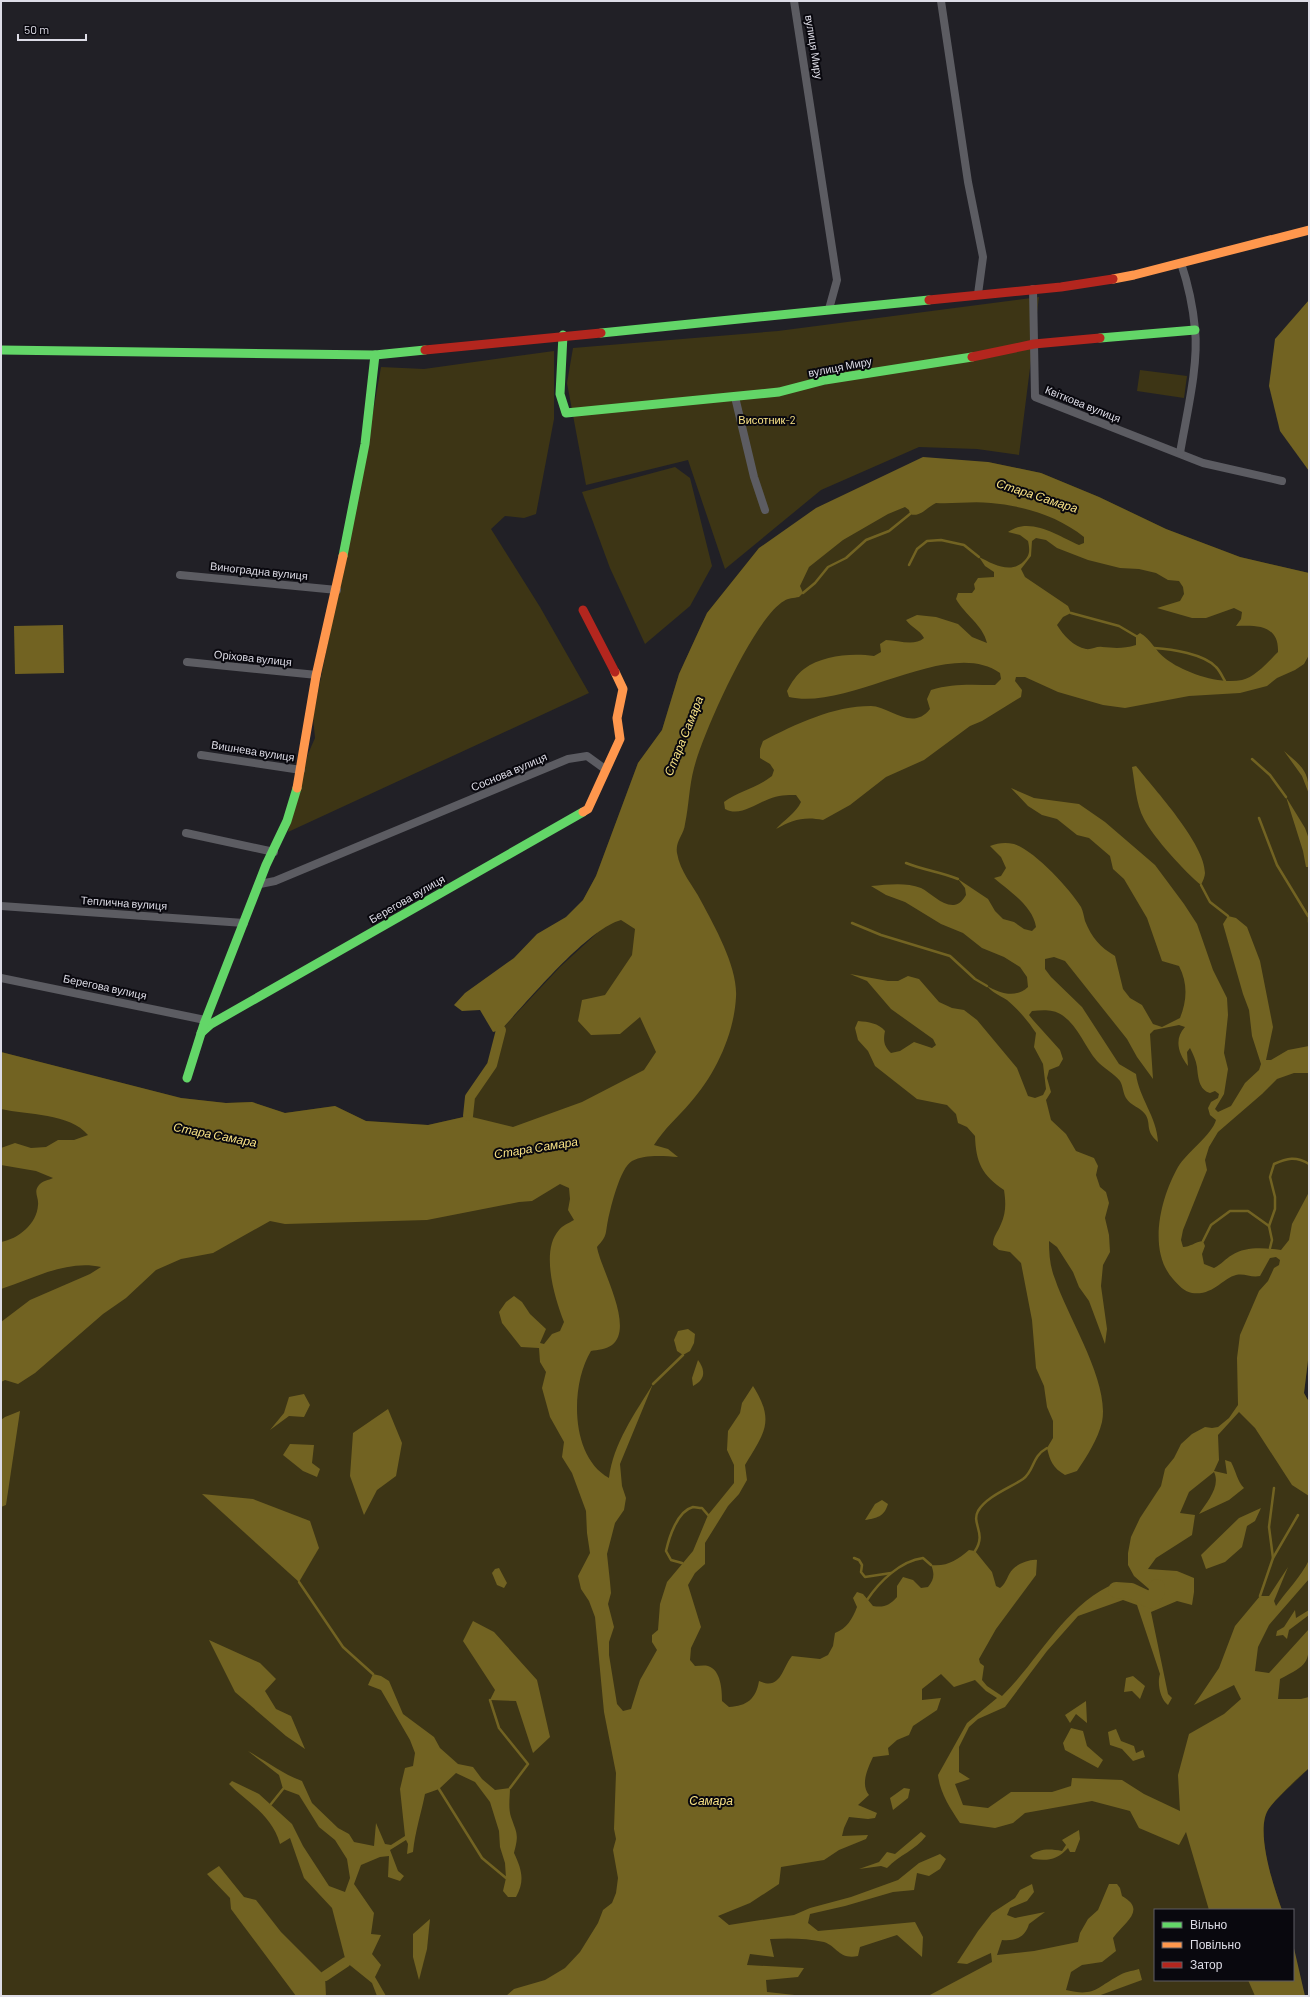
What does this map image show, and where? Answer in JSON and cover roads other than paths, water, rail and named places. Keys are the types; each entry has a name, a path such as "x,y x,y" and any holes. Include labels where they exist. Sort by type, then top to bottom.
{"street":[{"name":"вулиця Миру","path":"794,1 837,280 829,310"},
{"path":"941,1 968,182 982,257 978,294"},
{"path":"1,350 375,355 436,350 562,335 1033,289 1127,276 1309,230"},
{"path":"1180,453 1192,383 1195,330 1187,281 1181,263"},
{"name":"Квіткова вулиця","path":"1033,289 1035,397 1203,463 1282,481"},
{"name":"вулиця Миру","path":"562,335 560,394 566,413 779,392 825,380 951,361 1034,344 1195,330"},
{"path":"187,1078 191,1060 205,1020 260,884 266,865 274,852 289,818 301,770 317,675 337,590 367,435 375,355"},
{"path":"735,397 754,477 766,510"},
{"name":"Виноградна вулиця","path":"180,574 337,590"},
{"path":"583,610 623,689 618,718 620,739 605,769"},
{"name":"Оріхова вулиця","path":"188,662 317,675"},
{"name":"Вишнева вулиця","path":"201,755 301,770"},
{"name":"Соснова вулиця","path":"260,884 275,882 568,759 587,756 605,769"},
{"name":"Берегова вулиця","path":"201,1033 211,1024 588,809 605,769"},
{"path":"186,833 274,852"},
{"name":"Теплична вулиця","path":"1,906 244,923"},
{"name":"Берегова вулиця","path":"1,978 205,1020"}],"water":[{"path":"1309,300 1309,471 1280,431 1269,386 1275,339"},
{"name":"Самара","path":"923,457 988,462 1041,473 1099,497 1166,529 1240,557 1309,573 1309,655 1304,664 1277,678 1267,686 1240,693 1189,696 1125,708 1103,705 1058,692 1025,677 1016,677 1015,681 1022,690 1021,697 982,721 970,726 924,760 886,777 850,805 823,820 810,818 798,820 787,823 776,829 799,806 801,802 796,795 776,797 742,811 736,812 725,809 724,802 760,784 772,776 774,770 770,764 760,758 760,749 763,741 802,722 843,709 871,706 878,707 900,716 916,718 923,715 930,709 927,699 931,690 955,685 995,685 1001,679 1000,673 979,664 954,663 927,668 841,694 813,698 789,697 787,691 801,671 812,664 838,656 874,656 881,652 880,644 886,640 911,643 920,641 924,638 922,635 906,620 917,615 936,617 958,624 972,637 987,643 978,625 956,599 958,593 972,593 975,589 974,584 978,578 994,577 994,572 985,566 979,557 1001,567 1007,568 1018,566 1023,562 1029,553 1028,541 1020,535 1008,532 1025,526 1044,529 1079,545 1084,543 1084,537 1063,523 1040,513 1003,504 977,502 936,503 917,515 910,514 909,510 905,507 888,514 843,540 809,567 800,586 803,593 799,597 784,601 772,612 759,629 731,678 699,751 692,775 684,828 677,845 677,853 681,866 713,923 733,973 736,986 736,997 731,1026 722,1054 707,1080 699,1092 654,1145 668,1149 678,1157 655,1156 637,1159 628,1165 620,1179 611,1206 605,1237 597,1247 615,1298 620,1325 618,1337 612,1345 591,1351 584,1365 579,1382 577,1401 581,1438 587,1454 596,1468 609,1478 611,1465 620,1441 653,1384 620,1464 622,1486 626,1498 624,1510 615,1523 607,1554 611,1593 608,1604 614,1627 609,1642 609,1655 617,1704 623,1711 631,1709 640,1680 657,1650 652,1642 652,1635 658,1630 660,1604 667,1582 693,1551 708,1515 734,1483 734,1465 727,1450 728,1431 740,1413 742,1403 753,1386 764,1408 765,1426 758,1444 745,1465 747,1480 739,1494 728,1506 705,1543 705,1564 695,1573 688,1585 701,1627 691,1648 690,1660 695,1666 708,1666 716,1672 720,1681 722,1701 729,1707 741,1705 750,1700 756,1693 759,1681 772,1683 776,1681 780,1677 792,1656 820,1659 828,1655 833,1646 835,1633 846,1626 855,1612 857,1607 853,1598 857,1592 863,1594 873,1606 880,1607 886,1605 897,1597 897,1586 903,1577 913,1580 921,1588 928,1587 932,1582 933,1577 931,1565 947,1564 969,1550 975,1551 992,1572 996,1586 1000,1588 1015,1567 1028,1561 1037,1560 1036,1575 996,1629 979,1659 980,1663 984,1666 982,1680 987,1686 1002,1696 1068,1618 1082,1604 1098,1592 1116,1583 1134,1588 1137,1596 1143,1600 1148,1596 1149,1589 1134,1576 1128,1565 1128,1553 1131,1537 1140,1518 1161,1486 1165,1469 1174,1458 1181,1444 1192,1434 1205,1427 1218,1427 1229,1418 1238,1405 1237,1358 1240,1335 1259,1291 1268,1281 1274,1268 1279,1265 1280,1260 1276,1257 1270,1258 1260,1276 1236,1275 1206,1292 1199,1293 1192,1293 1182,1288 1173,1279 1165,1267 1160,1253 1159,1223 1166,1193 1182,1161 1205,1138 1214,1126 1216,1120 1210,1115 1208,1108 1211,1102 1218,1098 1219,1094 1215,1091 1210,1093 1201,1086 1196,1062 1190,1048 1187,1052 1188,1066 1182,1056 1178,1041 1179,1036 1185,1027 1179,1025 1154,1030 1150,1034 1153,1079 1137,1057 1127,1039 1065,961 1054,957 1045,959 1045,969 1051,977 1082,1007 1119,1064 1136,1074 1141,1091 1155,1124 1158,1142 1151,1134 1145,1114 1128,1101 1120,1081 1097,1061 1073,1025 1062,1015 1055,1012 1044,1010 1032,1011 1029,1015 1060,1050 1063,1059 1059,1066 1049,1070 1047,1078 1051,1092 1046,1100 1051,1120 1066,1134 1076,1151 1094,1158 1098,1166 1096,1175 1100,1187 1106,1192 1109,1203 1105,1218 1109,1235 1110,1252 1103,1265 1101,1286 1107,1329 1105,1344 1089,1301 1079,1287 1073,1272 1057,1247 1049,1241 1050,1260 1053,1274 1094,1369 1100,1388 1103,1406 1102,1422 1092,1447 1077,1471 1065,1475 1053,1464 1049,1457 1047,1448 1053,1438 1053,1421 1047,1407 1044,1386 1036,1368 1032,1320 1021,1263 1010,1252 999,1250 993,1245 1005,1212 1004,1190 985,1173 977,1154 975,1136 967,1127 958,1123 956,1114 947,1105 917,1099 875,1066 868,1051 858,1040 855,1028 858,1021 873,1023 882,1028 885,1031 885,1046 891,1053 900,1051 914,1042 932,1048 936,1045 933,1039 891,1009 867,981 850,974 888,981 898,981 908,976 919,979 939,1002 952,1008 964,1010 977,1020 1017,1068 1028,1096 1035,1098 1043,1095 1046,1089 1043,1064 1034,1047 1036,1033 1015,1007 987,986 1002,993 1008,994 1023,991 1028,987 1027,977 1020,967 1004,957 982,948 963,933 941,924 905,902 886,895 871,886 896,884 915,886 925,890 945,903 954,905 961,902 966,895 965,888 958,879 988,899 995,911 1003,919 1014,922 1024,929 1032,931 1036,927 1030,912 1020,900 994,878 1001,876 1006,868 1001,857 990,846 1002,843 1014,844 1031,854 1051,871 1069,890 1081,907 1085,921 1094,937 1105,949 1115,956 1123,989 1130,998 1142,1005 1153,1024 1162,1027 1180,1018 1186,992 1182,972 1179,966 1162,961 1147,918 1124,879 1113,869 1110,856 1089,838 1077,835 1057,819 1042,815 1028,806 1011,788 1034,798 1079,804 1105,822 1155,865 1197,924 1213,970 1227,998 1228,1015 1224,1053 1228,1069 1224,1094 1215,1109 1218,1112 1231,1106 1245,1083 1259,1070 1261,1064 1252,1036 1249,1010 1223,924 1228,916 1236,918 1247,927 1260,961 1273,1027 1266,1060 1271,1060 1288,1050 1309,1046 1309,1073 1294,1073 1277,1079 1218,1132 1209,1147 1205,1160 1207,1170 1183,1230 1181,1240 1183,1247 1203,1241 1205,1246 1202,1254 1204,1264 1214,1268 1227,1258 1243,1250 1262,1248 1281,1250 1289,1240 1292,1224 1309,1192 1309,1352 1304,1393 1309,1402 1309,1496 1292,1485 1255,1428 1239,1412 1218,1435 1219,1460 1214,1471 1227,1474 1225,1460 1231,1462 1244,1488 1229,1500 1199,1514 1212,1494 1216,1483 1214,1472 1189,1492 1180,1513 1195,1515 1192,1535 1156,1558 1148,1569 1177,1571 1194,1578 1192,1605 1177,1601 1151,1612 1168,1694 1172,1698 1168,1705 1161,1695 1159,1682 1160,1674 1137,1605 1123,1600 1078,1616 1047,1651 1005,1707 978,1719 969,1727 959,1747 959,1772 970,1779 955,1784 963,1805 988,1808 1011,1792 1052,1792 1071,1786 1072,1778 1122,1780 1144,1794 1180,1811 1178,1775 1189,1734 1224,1714 1241,1699 1234,1685 1194,1705 1219,1668 1235,1626 1260,1596 1269,1596 1288,1567 1274,1601 1276,1606 1298,1578 1309,1560 1309,1579 1269,1625 1258,1647 1255,1671 1269,1673 1309,1629 1309,1649 1306,1661 1297,1669 1280,1679 1278,1699 1301,1699 1309,1697 1309,1768 1276,1800 1268,1810 1265,1819 1264,1831 1267,1860 1282,1909 1209,1909 1186,1832 1179,1845 1139,1828 1130,1811 1092,1801 1025,1813 1013,1823 995,1828 960,1823 943,1794 938,1775 967,1723 997,1698 986,1691 975,1680 954,1687 941,1674 922,1689 922,1700 941,1698 937,1710 913,1726 909,1735 897,1740 888,1748 889,1755 873,1757 871,1761 865,1781 866,1791 869,1795 858,1805 877,1813 875,1818 868,1819 849,1817 842,1836 868,1835 866,1839 839,1850 824,1860 781,1867 779,1884 750,1903 718,1916 729,1925 794,1915 810,1908 851,1897 898,1880 919,1863 940,1854 946,1859 940,1869 929,1876 917,1873 914,1890 893,1892 845,1906 810,1914 808,1923 818,1931 915,1922 923,1937 922,1957 897,1935 860,1947 858,1956 852,1957 842,1954 824,1942 783,1938 770,1939 774,1957 750,1954 747,1965 804,1968 798,1977 766,1980 767,1992 804,1996 506,1996 514,1989 545,1980 565,1968 580,1952 598,1923 603,1910 612,1903 616,1893 618,1878 613,1850 616,1839 614,1829 616,1773 604,1712 595,1617 589,1601 581,1589 578,1576 590,1553 586,1511 572,1473 562,1457 564,1442 550,1417 542,1388 546,1372 540,1362 539,1348 521,1347 502,1323 499,1312 506,1302 514,1296 522,1302 530,1314 546,1329 540,1343 544,1344 552,1334 560,1331 564,1322 553,1288 550,1250 553,1239 559,1230 564,1225 574,1220 568,1210 570,1199 569,1188 560,1184 532,1201 519,1202 427,1220 285,1224 270,1221 213,1253 181,1259 156,1270 126,1298 103,1314 35,1373 18,1384 5,1380 1,1382 1,1322 30,1300 90,1274 101,1267 88,1265 63,1268 50,1271 1,1289 1,1242 14,1238 26,1230 37,1212 37,1188 42,1182 53,1178 36,1171 1,1165 1,1148 15,1143 31,1148 46,1147 58,1140 74,1140 88,1135 70,1122 48,1116 1,1109 1,1052 181,1098 226,1103 252,1102 285,1113 335,1106 366,1121 428,1125 468,1116 513,1127 582,1102 644,1070 656,1052 640,1017 620,1034 591,1035 578,1021 582,1000 605,995 632,955 635,929 621,920 607,926 575,951 541,985 501,1030 493,1032 480,1010 462,1011 454,1005 465,993 514,958 537,934 566,917 583,900 596,876 638,763 662,730 679,674 707,613 759,548 816,508","holes":["1036,538 1046,540 1057,548 1088,560 1120,568 1139,569 1156,573 1168,580 1179,581 1183,587 1184,594 1180,601 1157,608 1192,618 1206,618 1234,608 1242,612 1241,619 1236,626 1265,628 1275,636 1278,652 1252,676 1242,680 1223,681 1191,673 1173,664 1162,656 1147,638 1140,633 1136,636 1136,645 1127,647 1100,647 1088,649 1077,646 1062,633 1057,625 1063,617 1071,613 1068,606 1025,577 1021,569 1031,556 1032,541"]},
{"path":"63,625 64,673 15,674 14,626"},
{"path":"1284,751 1303,769 1306,774 1309,794 1302,776"},
{"path":"1136,766 1178,818 1197,847 1203,861 1205,873 1201,885 1170,854 1148,827 1141,813 1137,800 1132,767"},
{"path":"1286,797 1305,828 1309,839 1309,867 1306,867 1303,851"},
{"path":"688,1329 695,1334 694,1343 690,1351 683,1355 677,1351 674,1340 678,1331"},
{"path":"698,1360 701,1364 703,1375 700,1381 693,1386 692,1378"},
{"path":"304,1394 310,1405 304,1417 289,1416 270,1430 284,1413 289,1397"},
{"path":"388,1409 402,1443 396,1476 377,1490 364,1515 350,1476 353,1433"},
{"path":"20,1411 6,1505 1,1507 1,1420"},
{"path":"290,1444 314,1445 312,1463 320,1469 317,1477 303,1471 283,1455"},
{"path":"202,1494 253,1499 310,1521 319,1548 299,1582"},
{"path":"882,1500 888,1504 884,1512 880,1516 865,1520 875,1504"},
{"path":"1261,1508 1255,1521 1247,1526 1242,1547 1225,1562 1206,1569 1201,1555 1239,1518"},
{"path":"499,1568 507,1583 504,1588 497,1585 492,1573 495,1569"},
{"path":"1295,1610 1296,1618 1309,1610 1309,1615 1289,1630 1287,1639 1283,1635 1276,1636 1277,1631 1284,1627"},
{"path":"473,1621 494,1632 537,1680 550,1737 533,1753 516,1701 490,1700 495,1690 463,1641"},
{"path":"209,1640 260,1663 276,1679 265,1691 276,1709 291,1716 305,1749 286,1736 235,1692"},
{"path":"373,1674 381,1676 389,1681 403,1714 434,1737 440,1748 458,1764 473,1767 482,1779 495,1790 510,1788 510,1813 517,1834 514,1853 521,1870 521,1886 519,1891 516,1897 508,1897 503,1891 506,1878 505,1863 500,1847 499,1831 490,1802 475,1782 456,1773 439,1789 425,1794 413,1852 407,1854 408,1844 406,1840 390,1850 398,1871 404,1876 400,1881 388,1877 389,1856 380,1857 361,1865 354,1884 374,1913 371,1934 381,1935 372,1954 381,1965 375,1977 386,1996 377,1996 372,1983 346,1962 332,1908 304,1878 290,1838 280,1844 276,1834 266,1818 229,1784 232,1781 259,1794 292,1824 303,1846 329,1886 345,1892 350,1878 347,1859 335,1840 319,1827 299,1795 283,1789 279,1775 248,1751 281,1771 302,1781 312,1803 338,1828 349,1834 354,1842 374,1846 376,1823 385,1844 391,1845 405,1836 400,1789 405,1768 413,1766 415,1753 410,1740 381,1690 368,1685"},
{"path":"1133,1676 1145,1686 1140,1699 1132,1691 1124,1692 1126,1678"},
{"path":"1086,1701 1087,1723 1076,1714 1070,1723 1065,1715"},
{"path":"1071,1728 1083,1731 1087,1746 1103,1760 1098,1768 1065,1750 1063,1743"},
{"path":"1116,1729 1121,1741 1134,1746 1136,1753 1143,1750 1145,1757 1133,1761 1122,1749 1110,1745 1108,1732"},
{"path":"904,1788 910,1789 908,1798 893,1810 890,1798"},
{"path":"1079,1830 1080,1839 1075,1852 1070,1852 1068,1848 1060,1855 1048,1860 1033,1859 1030,1856 1034,1853 1045,1850 1062,1851 1066,1845 1062,1840"},
{"path":"921,1832 926,1836 922,1841 887,1868 881,1866 859,1869 879,1862 887,1852 895,1854"},
{"path":"219,1866 244,1897 256,1900 281,1932 325,1976 326,1996 296,1996 231,1909 230,1898 207,1874"},
{"path":"1032,1884 1034,1892 1027,1901 1010,1908 1007,1915 1015,1918 1045,1912 1029,1924 1025,1933 1019,1938 1002,1940 997,1955 1034,1951 1078,1942 1080,1933 1088,1919 1098,1910 1109,1884 1117,1884 1120,1888 1122,1896 1133,1906 1133,1911 1128,1921 1113,1938 1116,1951 1102,1962 1082,1965 1071,1972 1066,1990 1075,1992 1089,1992 1099,1988 1120,1975 1139,1969 1142,1980 1098,1996 928,1996 992,1962 991,1953 967,1964 957,1963 992,1913 1015,1898 1020,1890"},
{"path":"430,1919 427,1949 419,1980 413,1957 413,1934"},
{"path":"1294,1948 1305,1996 1255,1996 1248,1981 1294,1981"}],"waterway":[{"path":"803,593 815,583 828,567 846,558 866,540 889,531 910,514"},
{"path":"909,565 917,549 927,541 941,540 964,545 979,557"},
{"path":"1071,613 1119,626 1136,636"},
{"path":"1154,648 1187,653 1211,662 1220,672 1225,681"},
{"path":"1252,759 1270,775 1286,797"},
{"path":"1259,818 1277,865 1308,916"},
{"path":"906,863 958,879"},
{"path":"1201,885 1210,902 1228,916"},
{"path":"1309,914 1309,922"},
{"path":"852,923 881,935 950,956 975,979 987,986"},
{"path":"468,1116 470,1097 492,1065 501,1030"},
{"path":"1270,1248 1272,1240 1269,1226 1275,1209 1275,1197 1270,1177 1274,1164 1283,1160 1292,1159 1304,1161 1309,1164"},
{"path":"1203,1241 1211,1225 1230,1211 1248,1211 1269,1226"},
{"path":"653,1384 683,1355"},
{"path":"975,1551 980,1539 976,1520 978,1511 987,1501 1023,1479 1030,1472 1038,1455 1047,1448"},
{"path":"1273,1558 1269,1527 1274,1488"},
{"path":"682,1563 671,1560 666,1551 669,1539 678,1519 682,1514 693,1507 702,1508 708,1515"},
{"path":"1260,1596 1273,1558 1298,1515"},
{"path":"854,1558 859,1560 862,1565 861,1572 865,1577 891,1573"},
{"path":"867,1600 891,1573 906,1563 923,1558 931,1565"},
{"path":"299,1582 343,1647 373,1674"},
{"path":"1116,1590 1131,1591 1152,1601 1157,1591 1157,1587"},
{"path":"490,1700 499,1728 528,1764 510,1788"},
{"path":"271,1804 283,1789"},
{"path":"439,1789 482,1858 506,1878"},
{"path":"325,1976 346,1962"}],"park label":[{"name":"Висотник-2","path":"767,420"}],"water label":[{"name":"Стара Самара","path":"1037,496"},
{"name":"Стара Самара","path":"684,736"},
{"name":"Стара Самара","path":"215,1135"},
{"name":"Стара Самара","path":"536,1148"}]}
